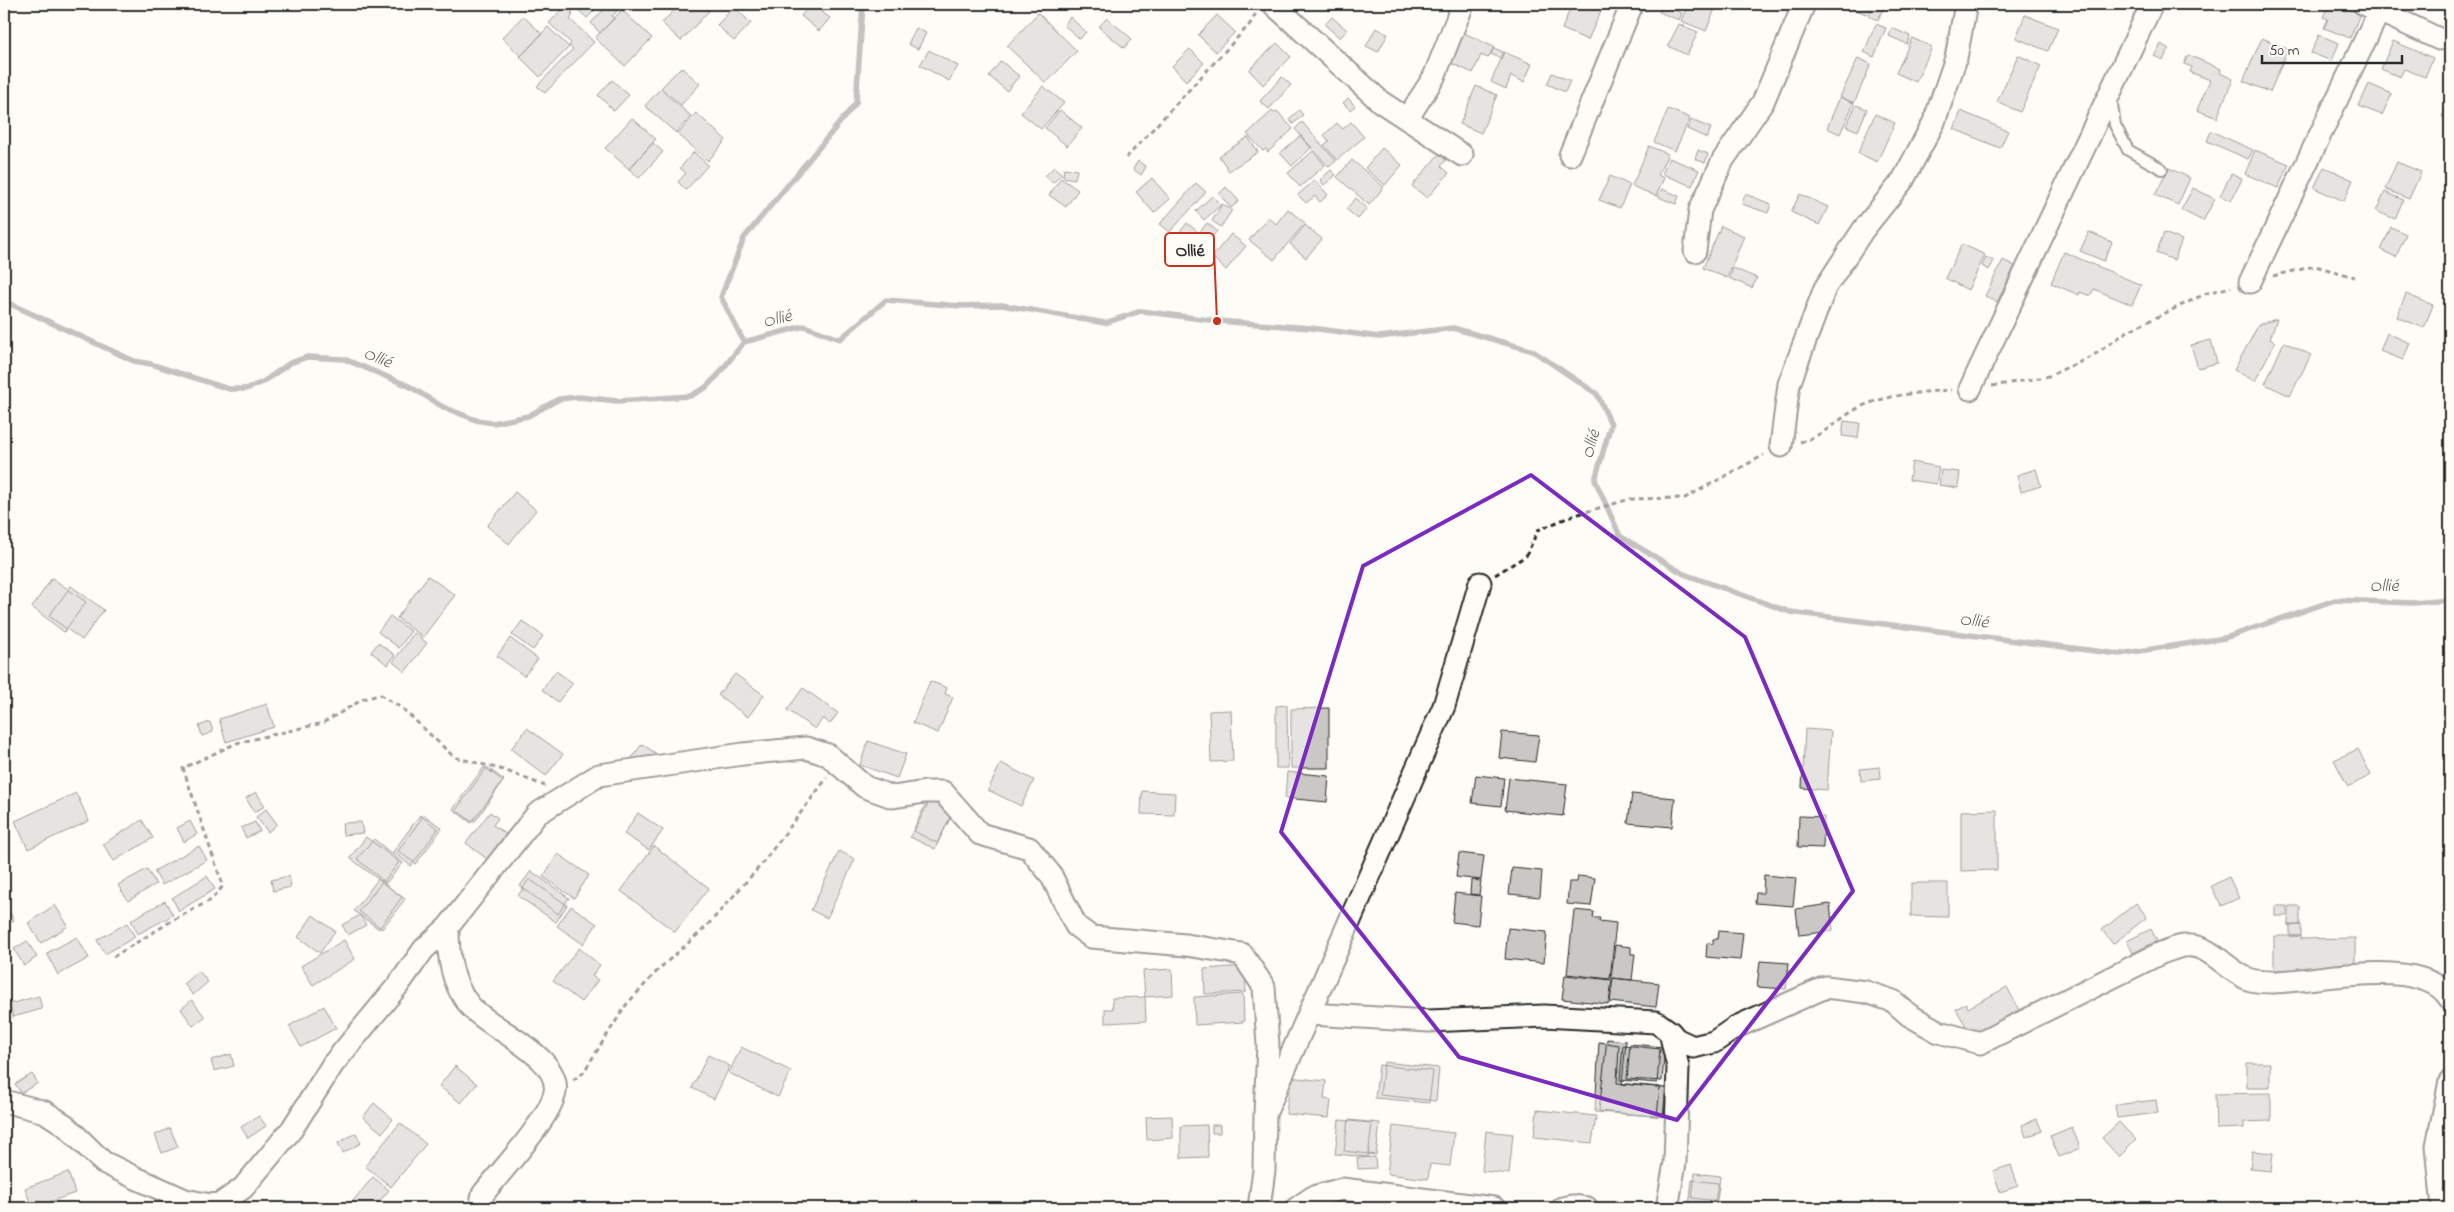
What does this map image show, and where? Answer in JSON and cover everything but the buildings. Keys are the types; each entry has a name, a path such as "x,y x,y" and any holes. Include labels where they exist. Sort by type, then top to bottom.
{"street":[{"path":"1407,119 1434,78 1463,4"},
{"path":"1570,155 1632,4"},
{"path":"1695,250 1700,210 1723,160 1763,102 1804,4"},
{"path":"1782,446 1789,384 1824,288 1864,230 1903,180 1934,122 1956,58 1966,4"},
{"path":"1970,389 2152,4"},
{"path":"1265,7 1381,102 1462,156"},
{"path":"2250,282 2371,7 2439,39"},
{"path":"1265,1114 1444,706 1480,583"},
{"path":"4,1101 45,1112 65,1125 103,1162 185,1200 213,1207 222,1203 242,1188 292,1129 334,1064 399,984 424,949 448,927 537,814 599,775 743,754 806,748 828,754 866,787 893,797 925,792 942,792 980,834 1030,848 1051,875 1076,926 1091,937 1186,945 1242,954 1264,987 1268,1045 1264,1170 1259,1208"},
{"path":"448,927 448,957 456,982 470,1007 532,1052 548,1068 554,1080 555,1094 546,1115 483,1194 480,1208"},
{"path":"1310,1014 1429,1021 1563,1017 1656,1022 1676,1039 1693,1047 1714,1042 1736,1027 1826,987 1866,992 1893,1001 1909,1015 1939,1032 1980,1043 2159,954 2185,946 2199,948 2251,980 2274,982 2389,972 2427,980 2447,994 2450,999"},
{"path":"1668,1208 1675,1163 1678,1066 1670,1032"},
{"path":"2442,1208 2437,1146 2450,1081"},
{"path":"1297,1208 1313,1197 1342,1189 1494,1208"},
{"path":"1563,1208 1572,1206 1587,1208"}],"lane":[{"path":"2110,92 2116,125 2128,150 2162,169"}],"path":[{"path":"1126,158 1265,7"},
{"path":"1480,583 1526,556 1538,530 1572,516 1630,499 1685,498 1782,446 1813,439 1866,404 1915,392 1970,389 2046,377 2091,356 2128,331 2207,293 2316,266 2355,276"},
{"path":"113,957 175,919 211,900 223,886 183,768 237,743 323,723 365,698 381,695 403,709 454,757 504,770 566,795"},
{"path":"555,1094 583,1073 626,1005 660,968 705,928 760,865 839,765"}],"highlighted area":[{"path":"1531,475 1745,637 1853,891 1677,1120 1459,1057 1281,832 1363,566"}],"waterway":[{"path":"744,342 721,297 744,238 856,103 863,4"},
{"name":"Ollié","path":"4,301 134,361 151,364 229,389 246,389 263,382 290,363 307,357 344,359 409,386 443,407 476,420 493,423 528,416 559,399 578,397 618,401 690,396 705,388 718,375 744,342 804,326 840,339 886,300 961,306 1002,305 1105,323 1141,311 1217,321 1311,328 1379,337 1453,328 1533,351 1597,394 1611,424 1595,480 1620,536 1684,574 1790,612 2119,654 2225,638 2335,600 2413,603 2450,600"}],"place":[{"name":"Ollié","path":"1217,321"}]}
